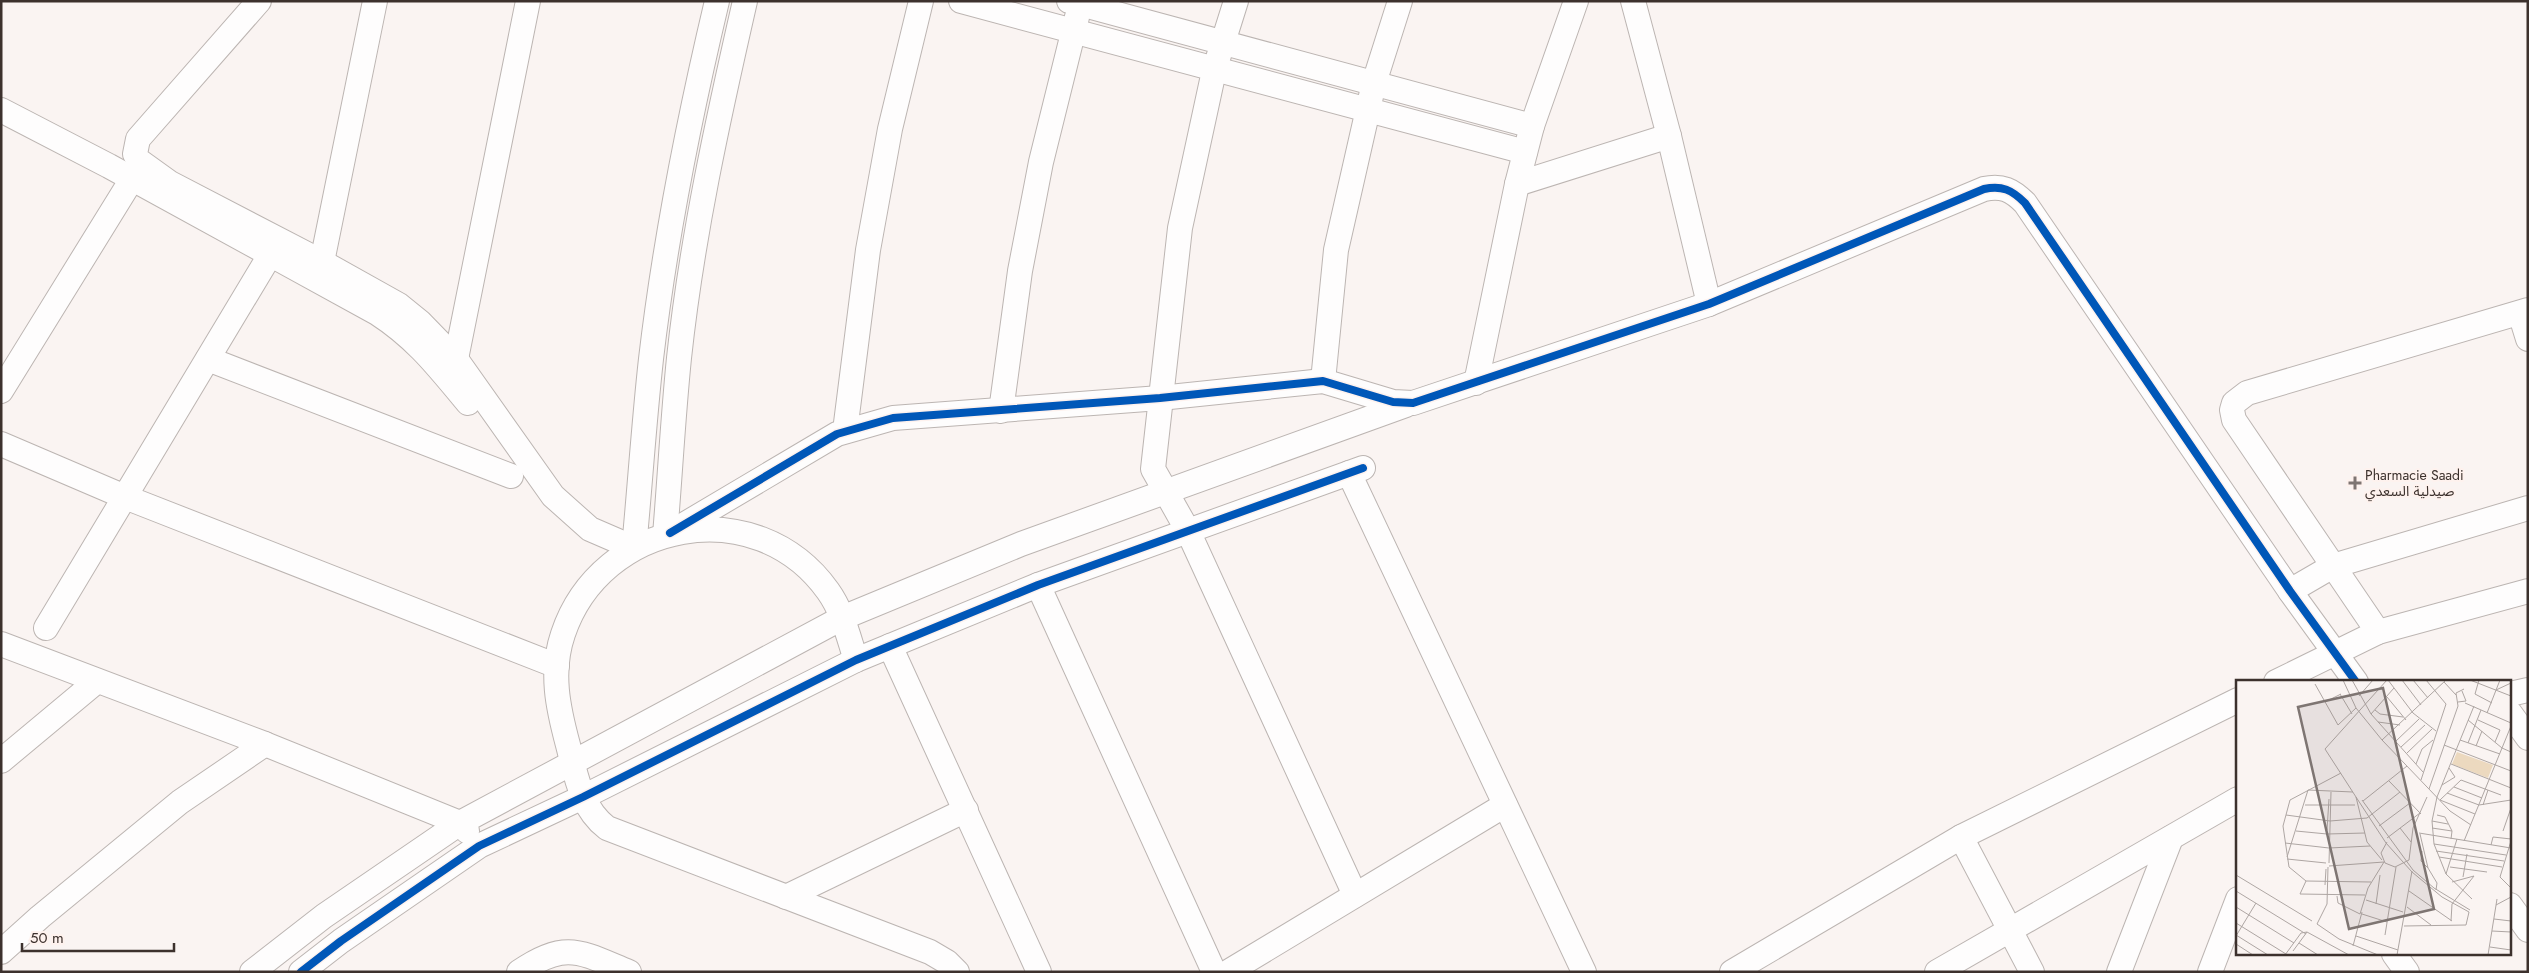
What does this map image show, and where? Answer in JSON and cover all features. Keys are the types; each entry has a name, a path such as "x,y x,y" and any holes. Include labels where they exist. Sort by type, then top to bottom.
{"street":[{"path":"259,1 138,139 135,154 147,168 170,183 322,262 399,305 420,322 456,359 553,496 590,530 634,548"},
{"path":"322,262 375,1"},
{"path":"456,359 528,1"},
{"path":"634,548 651,359 671,223 696,91 717,1"},
{"path":"667,534 679,358 698,225 721,102 745,1"},
{"path":"844,431 868,250 890,129 922,1"},
{"path":"961,1 1367,112 1525,152"},
{"path":"1236,1 1214,71 1180,228 1152,469 1188,531 1354,895"},
{"path":"1323,381 1336,250 1374,83 1400,1"},
{"path":"1476,383 1525,152 1532,126 1576,1"},
{"path":"1633,1 1669,136 1709,304"},
{"path":"1001,411 1020,271 1041,162 1073,31 1076,2 1532,126"},
{"path":"1,110 132,179 400,328 421,347 468,403"},
{"path":"1517,184 1669,136"},
{"path":"1,392 132,179"},
{"path":"252,972 324,916 460,823 842,618 1021,544 1164,492 1413,403 1709,304 1995,186 2014,192 2025,203 2290,591 2355,680"},
{"path":"46,628 270,256"},
{"path":"2378,632 2234,420 2232,410 2234,403 2247,393 2524,311 2528,339"},
{"path":"208,359 511,476"},
{"path":"957,972 930,952 607,828 595,819 582,798 558,712 555,686 556,666 562,635 572,611 586,589 603,570 634,548 667,534 844,431 893,418 1160,398 1323,381 1393,402 1413,403"},
{"path":"1,444 125,497 556,666"},
{"path":"301,972 341,941 479,846 582,798 856,660 1038,585 1356,470 1505,804 1584,972"},
{"path":"2290,591 2333,566 2528,508"},
{"path":"667,534 695,529 721,529 746,534 770,543 792,556 812,572 828,590 842,618 856,660"},
{"path":"1038,585 1214,972"},
{"path":"2280,680 2378,632 2528,592"},
{"path":"1,644 265,744 460,823 479,846"},
{"path":"890,646 1039,972"},
{"path":"1,761 97,681"},
{"path":"2512,694 2528,690"},
{"path":"1732,972 1961,837 2236,701"},
{"path":"2512,716 2528,738"},
{"path":"1,952 180,802 265,744"},
{"path":"1937,972 2011,931 2236,799"},
{"path":"1228,972 1505,804"},
{"path":"786,897 966,810"},
{"path":"1961,837 2032,972"},
{"path":"2119,972 2171,838"},
{"path":"2210,972 2236,904"},
{"path":"2512,908 2528,930"},
{"path":"519,972 543,957 560,952 573,951 629,972"},
{"path":"2395,956 2407,972"}],"cycle path":[{"path":"670,533 837,434 893,418 1160,398 1323,381 1393,402 1413,403 1709,304 1984,189 2001,188 2016,195 2025,203 2290,591 2355,680"},
{"path":"301,972 341,941 479,846 583,797 856,660 1038,585 1363,468"}],"place":[{"name":"Pharmacie Saadi صيدلية السعدي","path":"2355,483"}]}
